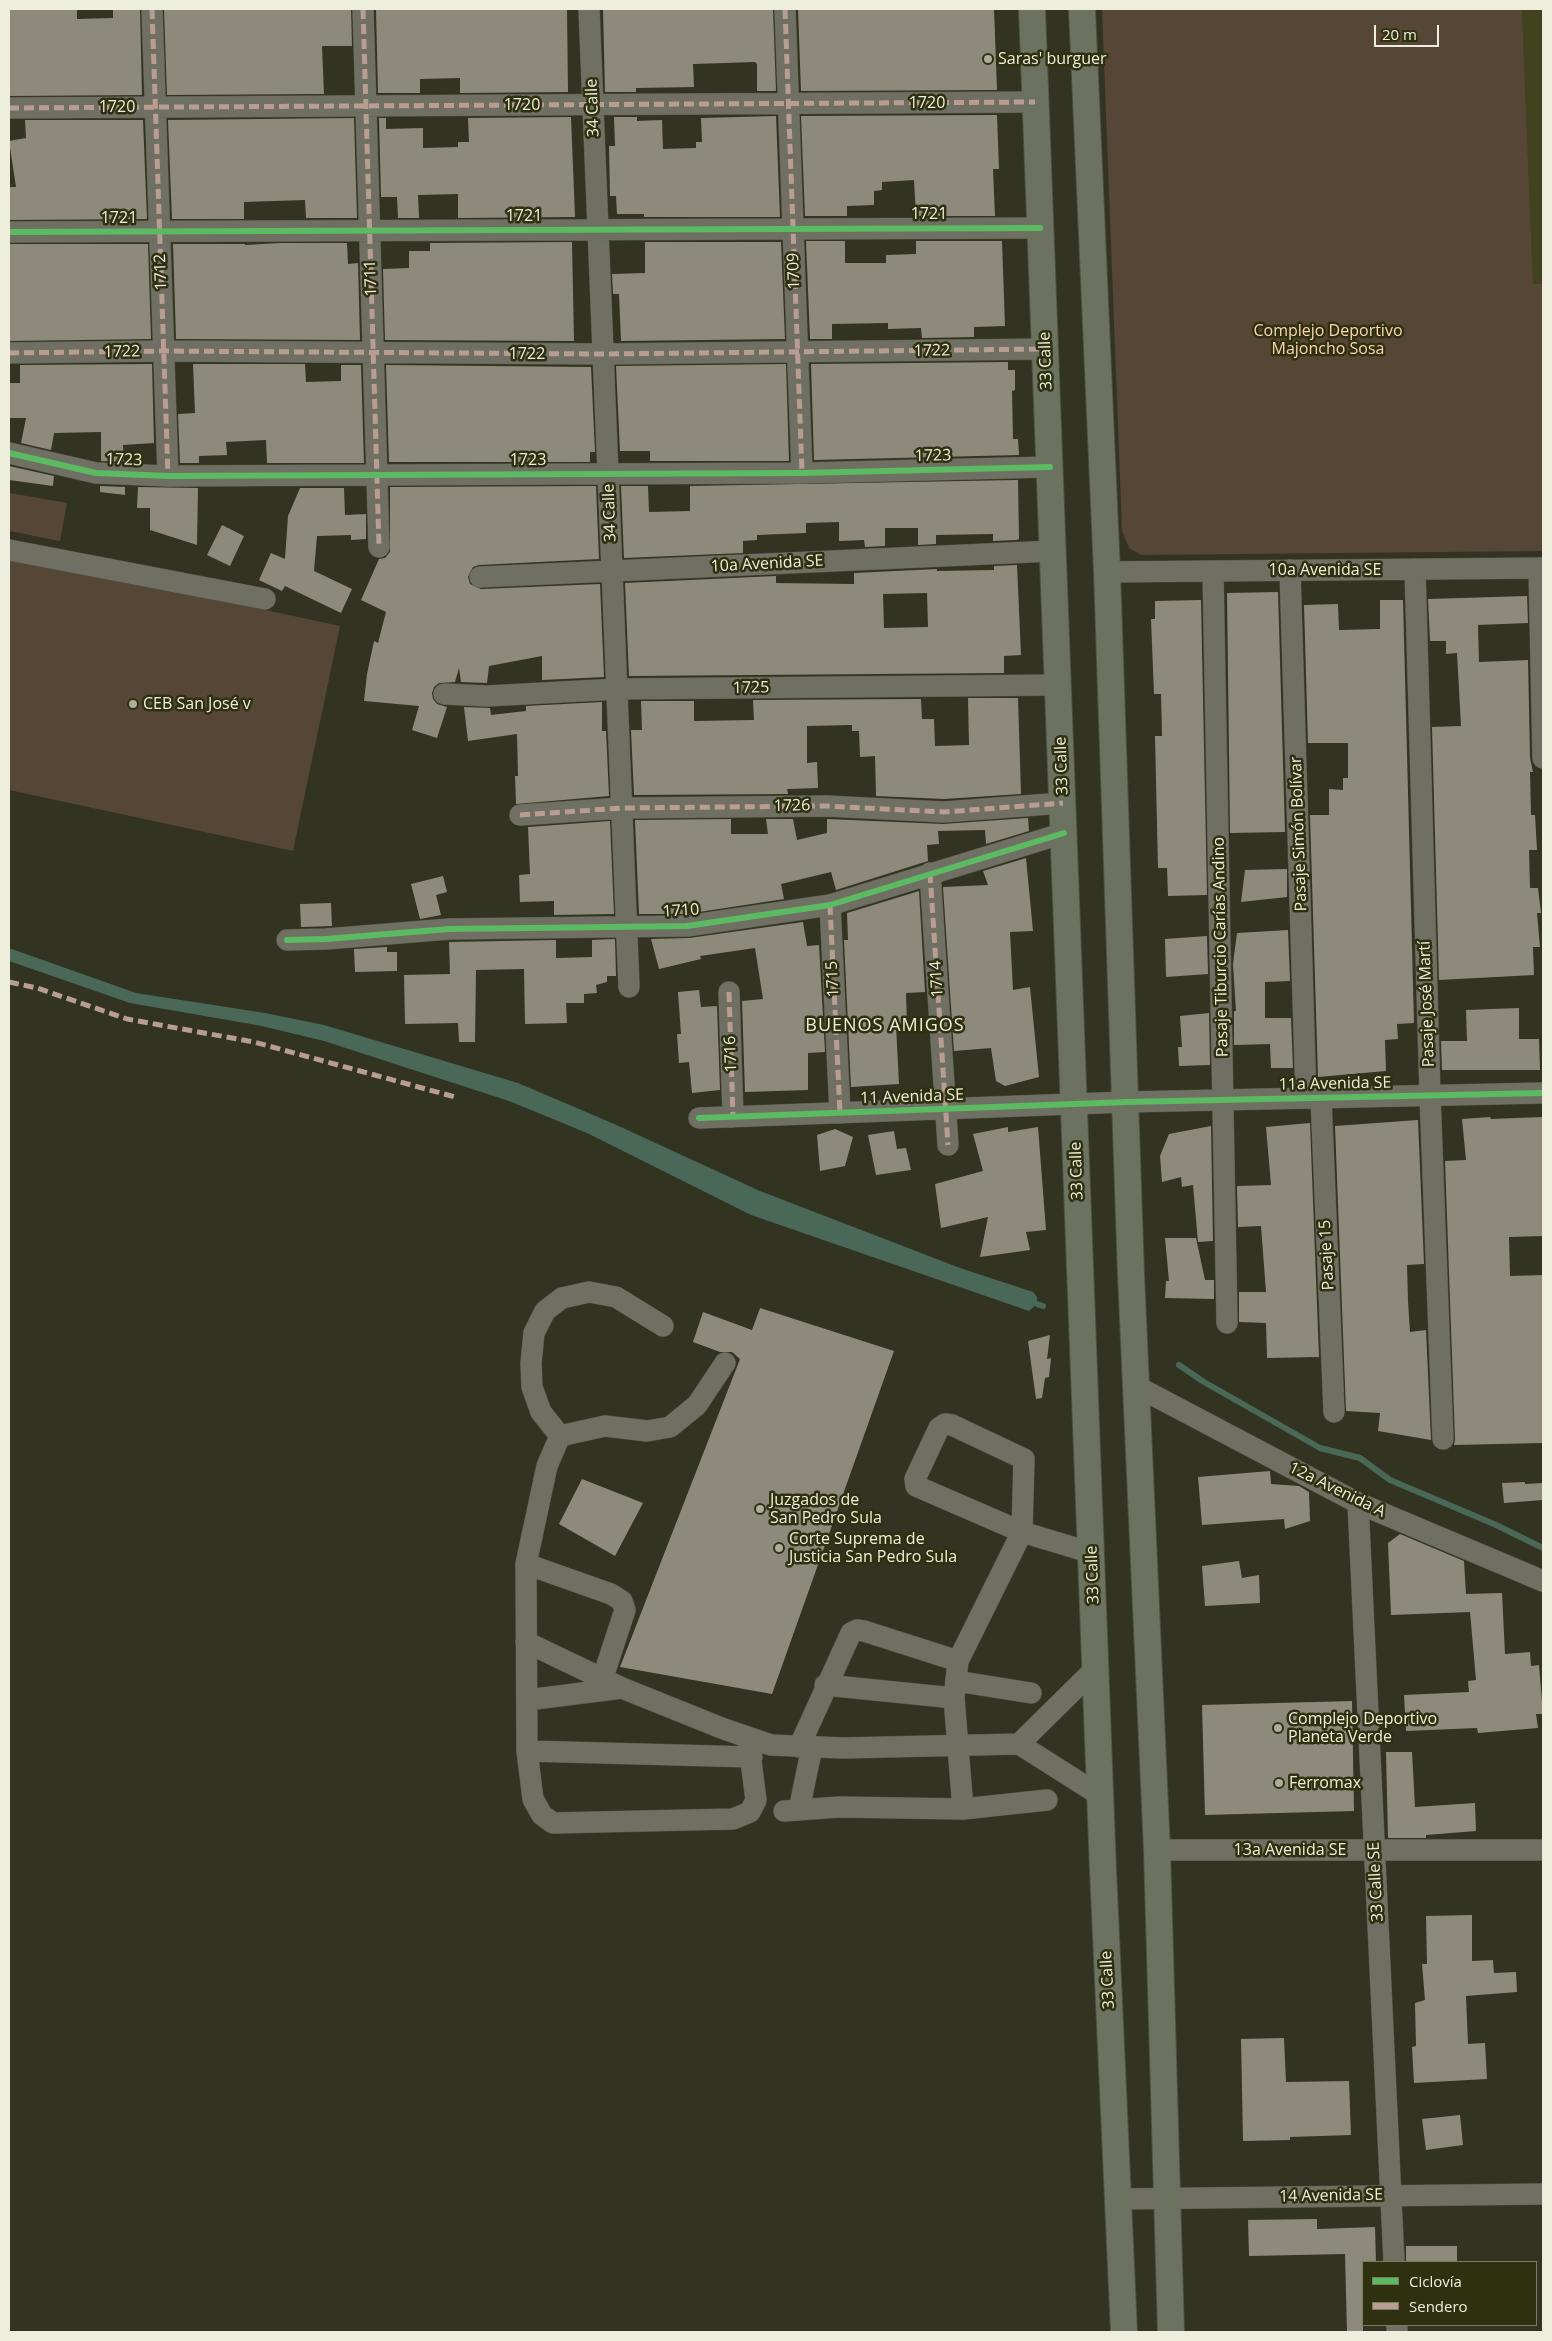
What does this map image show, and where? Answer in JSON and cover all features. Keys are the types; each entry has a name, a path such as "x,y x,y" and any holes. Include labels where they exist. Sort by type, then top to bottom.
{"main road":[{"name":"33 Calle","path":"1032,9 1101,1796 1124,2332"},
{"path":"1082,9 1107,572 1127,1102 1131,1275 1158,1850 1171,2332"}],"street":[{"name":"1712","path":"152,9 168,476"},
{"name":"1711","path":"363,9 380,547"},
{"name":"34 Calle","path":"589,9 630,987"},
{"name":"1709","path":"785,9 802,473"},
{"name":"1720","path":"9,108 1036,102"},
{"name":"1721","path":"9,232 1040,228"},
{"name":"1722","path":"9,353 164,351 374,354 603,354 1045,349"},
{"name":"1723","path":"9,453 96,473 168,476 802,473 1050,467"},
{"path":"9,550 265,599"},
{"name":"10a Avenida SE","path":"480,577 1053,551"},
{"name":"10a Avenida SE","path":"1107,572 1541,568"},
{"path":"1541,568 1543,758"},
{"name":"Pasaje José Martí","path":"1415,569 1430,1095 1443,1439"},
{"name":"Pasaje Simón Bolívar","path":"1290,570 1314,1098"},
{"name":"Pasaje Tiburcio Carías Andino","path":"1213,571 1227,1323"},
{"name":"1725","path":"444,694 487,696 617,689 1058,685"},
{"name":"1726","path":"520,815 622,808 826,806 944,812 1063,803"},
{"name":"1710","path":"287,940 326,939 449,929 524,930 687,926 830,905 1064,833"},
{"name":"1714","path":"930,873 948,1145"},
{"name":"1715","path":"830,905 840,1113"},
{"name":"1716","path":"729,992 734,1117"},
{"name":"11a Avenida SE","path":"1127,1102 1543,1093"},
{"name":"Pasaje 15","path":"1314,1098 1334,1412"},
{"name":"11 Avenida SE","path":"699,1118 1127,1102"},
{"path":"560,1436 542,1412 532,1387 531,1363 534,1333 545,1311 562,1298 589,1292 616,1297 663,1326"},
{"path":"560,1436 605,1426 647,1431 670,1427 697,1405 725,1363"},
{"name":"12a Avenida A","path":"1136,1386 1358,1503 1543,1581"},
{"path":"963,1809 956,1746 956,1680 1022,1532 1024,1459 952,1425 945,1424 939,1428 915,1479 916,1486 1022,1532 1092,1553"},
{"path":"560,1436 547,1466 526,1564 527,1751 533,1799 542,1815 553,1823 733,1819 750,1812 756,1800 750,1748"},
{"name":"33 Calle SE","path":"1358,1503 1394,2261"},
{"path":"526,1564 611,1594 622,1601 625,1610 603,1678"},
{"path":"956,1680 857,1630 851,1633 826,1685 806,1747 791,1810 838,1808 963,1809 1047,1800"},
{"path":"526,1642 750,1748"},
{"path":"1020,1744 1096,1668"},
{"path":"826,1685 956,1680 1031,1693"},
{"path":"527,1700 622,1688"},
{"path":"527,1751 750,1748 771,1745 806,1747 1020,1744 1101,1796"},
{"name":"13a Avenida SE","path":"1158,1850 1543,1850"},
{"name":"14 Avenida SE","path":"1118,2199 1543,2194"}],"shaded area":[{"path":"1522,9 1543,9 1543,284 1533,285"},
{"path":"9,948 136,993 265,1013 324,1025 518,1083 612,1123 760,1191 960,1268 1033,1292 1037,1297 1037,1304 1029,1311 751,1215 587,1133 509,1101 324,1041 262,1026 130,1003 9,961"}],"green space":[{"name":"Complejo Deportivo Majoncho Sosa","path":"1102,9 1522,9 1533,284 1543,284 1543,551 1141,555 1129,548 1122,531"},
{"path":"10,493 67,503 60,541 9,531"},
{"path":"9,555 340,626 293,851 9,790"}],"building":[{"path":"9,9 77,9 77,19 113,18 113,9 140,9 142,95 9,96"},
{"path":"164,9 351,9 352,46 322,46 324,94 167,95"},
{"path":"376,9 567,9 568,92 460,93 460,78 420,79 420,93 378,93"},
{"path":"603,9 773,9 776,91 757,91 757,64 755,62 693,64 694,87 636,88 636,92 605,92"},
{"path":"798,9 994,9 997,90 801,91"},
{"path":"997,115 999,169 993,169 995,216 916,216 914,180 882,182 882,190 874,191 874,205 847,206 847,216 805,216 801,116"},
{"path":"776,116 780,217 644,217 644,214 617,214 616,196 610,196 609,146 615,146 614,117 637,117 637,121 662,120 663,149 696,148 696,142 702,142 701,118"},
{"path":"571,117 575,217 458,218 458,194 418,195 419,218 398,218 397,197 381,197 379,118 386,118 386,129 423,128 423,148 458,147 458,142 469,142 468,118"},
{"path":"354,118 357,218 306,218 305,200 244,202 244,219 172,219 168,120"},
{"path":"25,120 143,120 147,219 9,220 9,187 16,187 9,141 26,138"},
{"path":"806,241 845,241 845,263 886,263 886,255 916,254 916,241 1002,241 1005,326 974,327 974,337 922,338 921,328 888,329 888,323 832,324 832,339 810,339"},
{"path":"572,242 574,341 385,340 383,269 409,268 409,251 430,251 430,243"},
{"path":"645,242 781,242 785,339 621,341 619,294 613,294 612,274 645,273"},
{"path":"347,243 348,264 358,263 360,340 176,339 173,244 245,245"},
{"path":"9,244 148,244 151,339 9,341"},
{"path":"1008,362 1008,370 1015,370 1015,390 1012,391 1013,439 1018,439 1019,455 814,460 811,364"},
{"path":"152,364 154,443 123,445 124,462 101,461 101,432 54,433 51,450 21,443 26,418 9,418 9,383 20,383 20,365"},
{"path":"193,364 305,364 306,382 341,381 341,365 361,365 364,463 267,463 266,440 226,442 227,455 199,456 199,463 180,463 178,414 195,413"},
{"path":"786,364 789,461 650,461 650,451 620,451 616,366"},
{"path":"386,365 591,367 595,452 590,452 590,462 389,462"},
{"path":"9,466 54,476 53,486 9,480"},
{"path":"1018,480 1019,539 1016,540 993,541 993,534 936,535 936,544 918,545 918,528 885,528 885,546 865,547 864,540 839,541 839,522 806,523 806,533 757,535 757,540 743,541 743,553 624,558 621,486 648,486 649,512 690,511 690,486"},
{"path":"100,486 125,487 125,495 100,492"},
{"path":"596,486 599,559 479,565 473,567 468,577 470,584 481,589 600,584 604,677 542,680 542,656 489,666 487,683 461,682 459,668 455,682 439,683 434,687 432,693 433,699 437,704 447,707 437,738 412,730 419,706 364,701 374,641 378,643 386,612 361,600 379,559 385,558 390,552 390,487"},
{"path":"138,487 198,488 197,545 150,530 150,508 137,508"},
{"path":"300,488 344,488 345,515 366,514 366,539 351,540 351,535 317,536 314,571 352,589 341,613 285,586 282,591 259,580 271,553 285,559 288,516"},
{"path":"222,525 244,536 230,566 207,555"},
{"path":"1017,565 1021,655 1004,656 1004,673 629,676 625,583 776,576 776,583 854,584 854,573 937,569 937,571 994,570 994,566","holes":["927,593 928,627 884,628 883,594"]},
{"path":"1278,592 1285,832 1230,833 1227,593"},
{"path":"1527,596 1528,623 1478,625 1479,662 1528,660 1530,758 1533,772 1530,772 1531,815 1535,815 1537,850 1529,850 1530,888 1538,888 1541,913 1537,913 1540,947 1533,947 1534,975 1439,980 1432,727 1461,726 1457,653 1446,654 1446,641 1430,641 1428,599"},
{"path":"1201,600 1207,895 1168,896 1167,868 1158,868 1155,736 1162,736 1161,694 1154,694 1151,619 1155,619 1155,601"},
{"path":"1380,600 1403,600 1414,1023 1397,1024 1398,1039 1385,1040 1386,1071 1318,1077 1310,815 1329,815 1329,789 1343,790 1343,778 1348,778 1348,743 1308,743 1304,605 1338,604 1339,630 1380,629"},
{"path":"968,698 1018,698 1021,794 944,799 876,796 875,756 860,757 859,731 852,731 852,725 807,726 807,763 817,762 818,788 787,789 788,794 634,795 631,730 642,730 641,701 694,701 694,721 754,720 753,700 921,699 922,719 934,719 935,746 969,745"},
{"path":"602,702 602,731 606,731 609,796 516,804 515,776 518,776 517,734 468,741 464,707 490,708 491,715 526,711 526,706"},
{"path":"1028,818 1029,831 986,844 985,830 938,831 939,844 927,845 928,861 836,890 831,872 781,884 784,899 686,914 639,914 635,820 731,819 731,834 768,834 766,819 793,819 797,840 827,833 827,819 943,824"},
{"path":"610,821 614,914 554,915 554,901 520,902 519,875 530,874 528,827"},
{"path":"1026,858 1033,931 1010,932 1013,990 1030,987 1039,1077 1005,1086 996,1081 991,1048 954,1051 943,887 988,885 983,871"},
{"path":"1287,869 1287,897 1241,902 1245,870"},
{"path":"443,876 447,892 436,895 441,915 420,919 411,884"},
{"path":"919,891 925,992 906,993 907,1025 896,1025 899,1084 851,1087 844,940 848,940 847,913"},
{"path":"331,903 332,926 301,927 300,904"},
{"path":"803,922 807,946 819,945 825,1052 808,1053 808,1090 745,1092 742,1001 763,999 755,948 700,956 701,959 659,969 651,939 689,938"},
{"path":"1288,930 1290,981 1265,982 1265,1018 1291,1018 1293,1068 1271,1068 1270,1044 1234,1045 1234,1011 1236,1011 1233,964 1237,933"},
{"path":"1207,936 1208,974 1166,977 1165,939"},
{"path":"615,939 616,976 607,976 607,982 596,985 597,993 584,994 584,1003 566,1003 567,1023 525,1024 524,969 476,970 475,1042 459,1042 458,1023 405,1024 404,975 450,974 449,942 556,940 556,958 592,957 592,940"},
{"path":"387,947 387,952 397,952 397,971 355,972 354,949"},
{"path":"699,990 701,1007 717,1006 720,1090 692,1093 689,1062 679,1063 677,1034 681,1034 678,992"},
{"path":"1519,1008 1519,1039 1539,1039 1540,1070 1442,1070 1441,1041 1467,1041 1466,1010"},
{"path":"1209,1013 1210,1065 1179,1066 1178,1047 1182,1047 1180,1016"},
{"path":"1490,1117 1491,1119 1543,1117 1543,1236 1509,1237 1510,1276 1543,1275 1543,1443 1454,1445 1445,1161 1466,1160 1462,1119"},
{"path":"1418,1120 1424,1264 1407,1265 1408,1301 1410,1332 1426,1330 1431,1440 1378,1431 1380,1413 1346,1411 1335,1126"},
{"path":"1310,1123 1319,1357 1267,1358 1266,1323 1239,1322 1239,1292 1266,1292 1261,1226 1238,1227 1237,1186 1271,1185 1266,1127"},
{"path":"1211,1126 1213,1241 1198,1242 1193,1185 1182,1187 1181,1177 1162,1182 1160,1156 1169,1134"},
{"path":"1008,1127 1008,1132 1038,1127 1046,1230 1026,1232 1030,1250 980,1257 988,1217 941,1228 935,1184 983,1171 973,1134"},
{"path":"835,1129 853,1137 845,1166 820,1171 817,1135"},
{"path":"894,1131 897,1149 906,1148 911,1170 876,1175 868,1135"},
{"path":"1165,1238 1196,1238 1205,1280 1214,1280 1214,1299 1165,1298 1166,1281 1169,1281"},
{"name":"Juzgados de San Pedro Sula","path":"760,1308 894,1351 772,1694 620,1667 740,1359 732,1352 720,1352 693,1342 703,1312 752,1330"},
{"path":"1050,1335 1047,1359 1051,1358 1049,1377 1045,1378 1042,1398 1036,1399 1028,1341"},
{"path":"1270,1471 1271,1484 1299,1486 1309,1492 1310,1521 1285,1529 1284,1519 1202,1525 1198,1477"},
{"path":"582,1479 643,1503 615,1556 559,1524"},
{"path":"1525,1482 1525,1484 1543,1483 1543,1500 1504,1503 1502,1483"},
{"path":"1400,1534 1464,1561 1466,1594 1502,1593 1505,1654 1530,1652 1531,1666 1539,1665 1543,1714 1536,1714 1538,1728 1478,1733 1477,1728 1406,1731 1404,1695 1469,1692 1468,1681 1476,1680 1470,1612 1391,1615 1388,1543"},
{"path":"1239,1561 1242,1578 1259,1575 1260,1603 1205,1606 1202,1566"},
{"path":"1352,1701 1354,1811 1205,1815 1202,1705"},
{"path":"1386,1752 1412,1752 1415,1807 1475,1803 1476,1831 1426,1835 1426,1838 1388,1838"},
{"path":"1472,1915 1472,1961 1493,1960 1494,1973 1516,1972 1517,1992 1466,1996 1468,2044 1485,2043 1487,2079 1414,2083 1412,2047 1416,2046 1415,2003 1425,2000 1422,1964 1427,1964 1426,1916"},
{"path":"1284,2038 1286,2082 1349,2081 1351,2135 1290,2137 1290,2140 1243,2141 1241,2039"},
{"path":"1460,2115 1463,2145 1426,2150 1422,2119"},
{"path":"1317,2219 1317,2229 1375,2227 1376,2261 1362,2261 1363,2332 1347,2332 1345,2254 1249,2256 1248,2220"},
{"path":"1406,2246 1457,2246 1457,2261 1406,2261"}],"waterway":[{"path":"1031,1302 1043,1306"},
{"path":"1179,1365 1204,1382 1320,1448 1360,1458 1390,1480 1494,1524 1543,1548"}],"marked path":[{"path":"152,9 168,476"},
{"path":"363,9 379,547"},
{"path":"785,9 802,473"},
{"path":"9,108 1035,102"},
{"path":"9,353 164,351 603,354 1045,349"},
{"path":"520,815 622,808 827,806 944,812 1063,803"},
{"path":"930,873 948,1145"},
{"path":"830,905 840,1113"},
{"path":"9,982 37,988 127,1019 254,1042 455,1097"},
{"path":"729,992 733,1117"}],"cycle path":[{"path":"9,232 1040,228"},
{"path":"9,453 96,473 168,476 802,473 1050,467"},
{"path":"287,940 326,939 449,929 687,926 830,905 1064,833"},
{"path":"699,1118 1127,1102 1543,1093"}],"place":[{"name":"Saras' burguer","path":"988,59"},
{"name":"CEB San José v","path":"133,704"},
{"name":"Juzgados de San Pedro Sula","path":"760,1509"},
{"name":"Corte Suprema de Justicia San Pedro Sula","path":"779,1548"},
{"name":"Complejo Deportivo Planeta Verde","path":"1278,1728"},
{"name":"Ferromax","path":"1279,1783"}],"district":[{"name":"BUENOS AMIGOS","path":"885,1026"}]}
